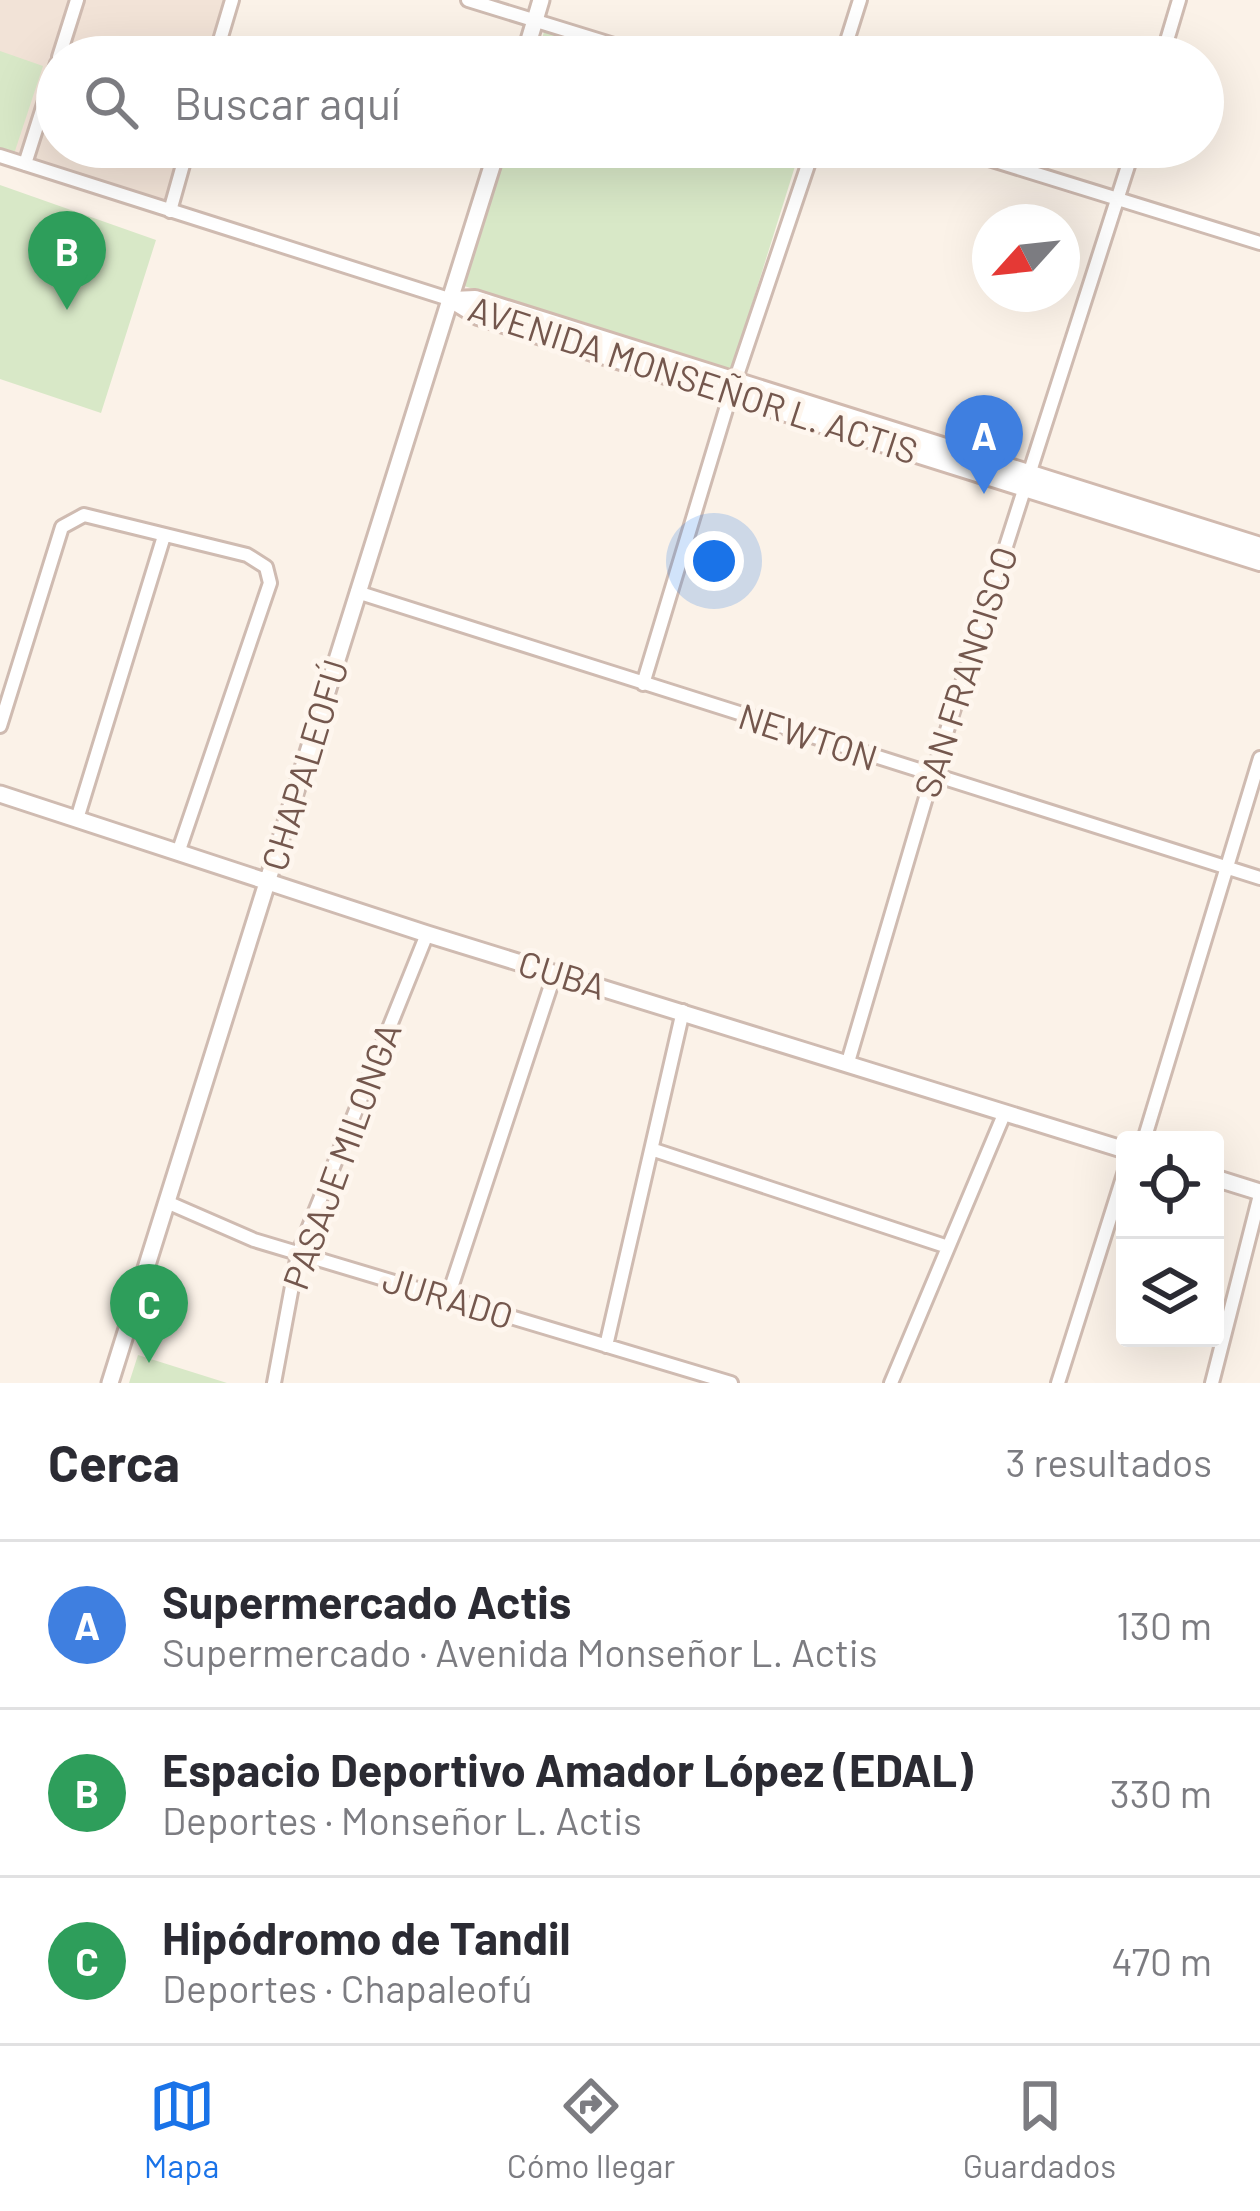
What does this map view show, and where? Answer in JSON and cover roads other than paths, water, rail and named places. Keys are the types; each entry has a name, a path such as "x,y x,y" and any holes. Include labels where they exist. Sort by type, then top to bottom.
{"main road":[{"name":"AVENIDA MONSEÑOR L. ACTIS","path":"452,300 478,316 732,388 1027,481 1260,562"},
{"name":"AVENIDA MONSEÑOR L. ACTIS","path":"1027,481 1260,546"}],"street":[{"path":"66,36 77,0"},
{"path":"221,36 232,0"},
{"path":"468,0 582,36"},
{"path":"531,36 542,0"},
{"path":"849,36 860,0"},
{"path":"1169,36 1180,0"},
{"path":"25,164 36,129"},
{"path":"0,156 36,168"},
{"path":"37,168 452,300"},
{"path":"170,211 182,168"},
{"name":"CHAPALEOFÚ","path":"110,1383 492,168"},
{"path":"643,684 732,388 807,168"},
{"path":"1018,168 1260,244"},
{"name":"SAN FRANCISCO","path":"848,1062 932,776 1128,168"},
{"path":"0,726 62,527 70,518 84,515 247,555 266,567 270,584 178,853"},
{"path":"77,819 164,536"},
{"name":"NEWTON","path":"357,592 1260,878"},
{"path":"1147,1131 1223,867 1260,758"},
{"name":"CUBA","path":"0,794 427,934 1116,1147"},
{"name":"PASAJE MILONGA","path":"272,1382 298,1254 427,934"},
{"path":"448,1297 555,973"},
{"path":"606,1346 683,1011"},
{"path":"891,1383 1005,1112"},
{"path":"654,1150 948,1246"},
{"path":"1212,1383 1260,1194 1224,1181"},
{"path":"1058,1383 1116,1200"},
{"name":"JURADO","path":"169,1203 298,1254 730,1383"}],"place":[{"name":"Espacio Deportivo Amador López (EDAL)","path":"67,310"},
{"name":"Supermercado Actis","path":"984,494"},
{"name":"Hipódromo de Tandil","path":"149,1363"}]}
